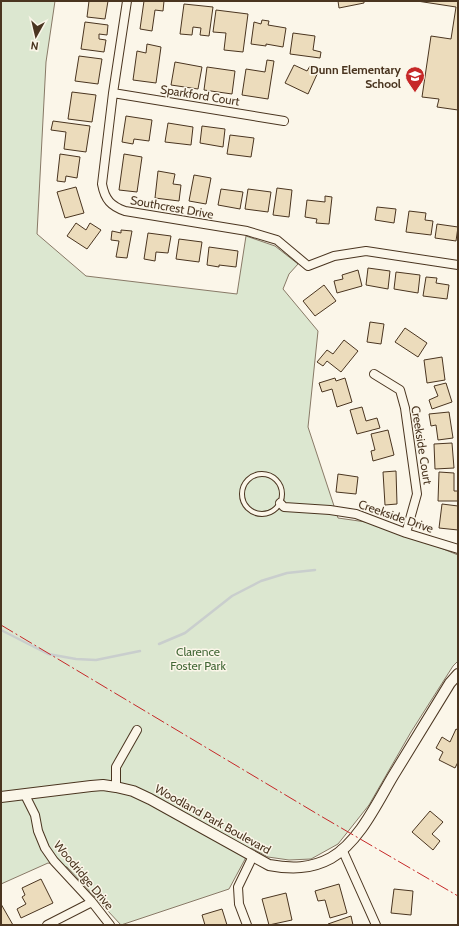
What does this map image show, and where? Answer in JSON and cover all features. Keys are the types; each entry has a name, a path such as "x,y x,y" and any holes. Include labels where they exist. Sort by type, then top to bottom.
{"street":[{"name":"Southcrest Drive","path":"127,1 113,93 102,184 103,192 107,199 115,207 125,211 247,232 277,240 308,266 334,256 366,251 458,264"},
{"name":"Sparkford Court","path":"113,93 284,121"},
{"name":"Creekside Court","path":"374,374 400,390 405,408 417,494 406,533"},
{"name":"Creekside Drive","path":"280,503 284,507 330,510 356,514 406,533 458,549"},
{"name":"Woodland Park Boulevard","path":"1,797 91,786 116,787 133,791 150,799 269,865 284,868 304,868 312,866 332,858 354,837 450,683 458,674"},
{"path":"116,787 116,767 137,730"},
{"name":"Woodridge Drive","path":"25,795 35,815 38,831 45,848 54,861 92,902 110,925"},
{"path":"342,849 376,925"},
{"path":"247,925 239,904 238,887 253,856"},
{"path":"47,925 92,902"}],"lane":[{"path":"260,474 270,476 275,479 281,488 280,503 272,511 267,513 262,514 252,511 245,505 243,500 243,486 254,475 260,474"}],"green space":[{"name":"Clarence Foster Park","path":"1,1 55,1 46,62 37,234 86,276 237,294 246,236 275,246 298,264 289,274 283,289 318,331 308,427 338,518 366,522 409,535 458,555 458,661 453,666 411,732 369,805 338,844 311,859 289,860 268,857 251,848 229,889 121,925 67,867 48,863 1,884"}],"building":[{"path":"89,1 108,1 105,19 87,17"},
{"path":"144,1 164,1 163,11 155,10 152,31 140,29"},
{"path":"338,1 364,1 364,3 339,8"},
{"path":"417,1 458,1 458,110 437,107 439,99 422,97 431,36 451,39 456,7"},
{"path":"184,4 213,7 209,36 200,35 201,28 193,27 192,35 180,34"},
{"path":"216,10 248,14 243,52 224,50 226,33 213,32"},
{"path":"262,20 269,21 268,25 286,28 283,47 266,44 266,46 251,44 254,22 261,24"},
{"path":"85,22 108,25 107,35 99,34 99,39 106,40 104,52 81,49"},
{"path":"293,33 315,36 313,50 321,52 320,58 290,54"},
{"path":"147,44 161,47 156,83 133,80 137,51 146,53"},
{"path":"79,56 102,59 98,84 75,81"},
{"path":"267,60 274,61 268,99 242,95 246,69 265,72"},
{"path":"175,62 202,67 198,89 171,85"},
{"path":"294,65 307,71 310,66 319,70 308,94 285,83"},
{"path":"207,67 235,71 232,94 204,90"},
{"path":"72,92 96,95 92,122 68,119"},
{"path":"126,116 152,120 149,141 134,139 133,144 122,142"},
{"path":"53,121 90,126 86,152 64,149 66,132 51,130"},
{"path":"168,123 193,127 191,145 165,142"},
{"path":"202,126 225,129 223,147 200,143"},
{"path":"230,135 254,138 251,157 227,154"},
{"path":"60,154 80,157 77,178 66,176 65,182 57,181"},
{"path":"124,154 142,157 137,192 119,190"},
{"path":"158,171 175,174 173,184 181,185 179,201 155,198"},
{"path":"194,175 211,178 206,204 189,201"},
{"path":"76,187 84,213 65,218 57,192"},
{"path":"277,188 292,190 289,217 273,215"},
{"path":"221,189 243,192 240,209 218,205"},
{"path":"248,189 271,192 268,212 245,209"},
{"path":"325,196 332,197 329,224 316,223 317,219 305,217 307,200 325,202"},
{"path":"377,207 396,209 394,223 375,220"},
{"path":"409,211 426,213 425,220 433,221 431,235 406,232"},
{"path":"76,223 86,230 90,223 101,230 87,249 67,236"},
{"path":"437,224 458,227 456,241 435,238"},
{"path":"121,230 132,231 127,258 116,257 119,241 111,240 112,231 121,233"},
{"path":"148,233 171,236 168,253 156,252 155,261 144,259"},
{"path":"179,239 202,242 199,262 176,259"},
{"path":"209,247 238,251 236,267 207,265"},
{"path":"368,268 390,271 388,289 366,285"},
{"path":"358,270 362,286 337,293 334,281 343,279 342,275"},
{"path":"396,272 420,275 418,293 394,289"},
{"path":"426,277 437,278 436,283 449,285 447,299 423,296"},
{"path":"324,285 336,301 315,316 303,301"},
{"path":"370,322 384,324 381,344 367,342"},
{"path":"405,328 427,343 418,357 395,342"},
{"path":"344,340 358,351 341,372 327,361 323,366 317,362 327,350 333,354"},
{"path":"442,357 445,380 427,383 424,360"},
{"path":"335,378 336,381 345,378 352,402 337,407 332,389 322,392 319,383"},
{"path":"446,383 452,402 432,409 429,400 438,396 434,386"},
{"path":"362,407 366,421 377,418 380,428 357,434 350,410"},
{"path":"449,412 453,438 438,440 436,425 431,426 429,414"},
{"path":"388,430 394,455 373,461 371,451 375,450 371,434"},
{"path":"452,443 454,468 435,469 434,444"},
{"path":"396,471 397,504 385,505 383,472"},
{"path":"439,472 454,473 454,491 458,491 458,501 438,501"},
{"path":"338,474 358,477 356,494 336,492"},
{"path":"442,504 458,506 458,530 439,528"},
{"path":"456,729 458,730 458,762 455,768 439,760 443,752 436,748 442,737 450,742"},
{"path":"430,811 443,822 432,834 440,841 433,850 412,832"},
{"path":"41,879 53,903 21,918 17,909 26,904 22,897 25,895 22,888"},
{"path":"339,884 347,913 330,918 325,900 318,901 315,891"},
{"path":"394,889 413,891 411,915 391,913"},
{"path":"286,893 292,920 269,925 262,899"},
{"path":"1,904 13,925 1,925"},
{"path":"222,909 227,925 205,925 202,915"},
{"path":"351,916 353,925 328,925 328,924"}],"waterway":[{"path":"159,644 185,633 232,596 261,581 287,573 315,570"},
{"path":"1,630 48,654 76,659 96,660 140,651"}],"power":[{"path":"1,625 319,815 458,896"}],"place":[{"name":"Dunn Elementary School","path":"415,93"}]}
